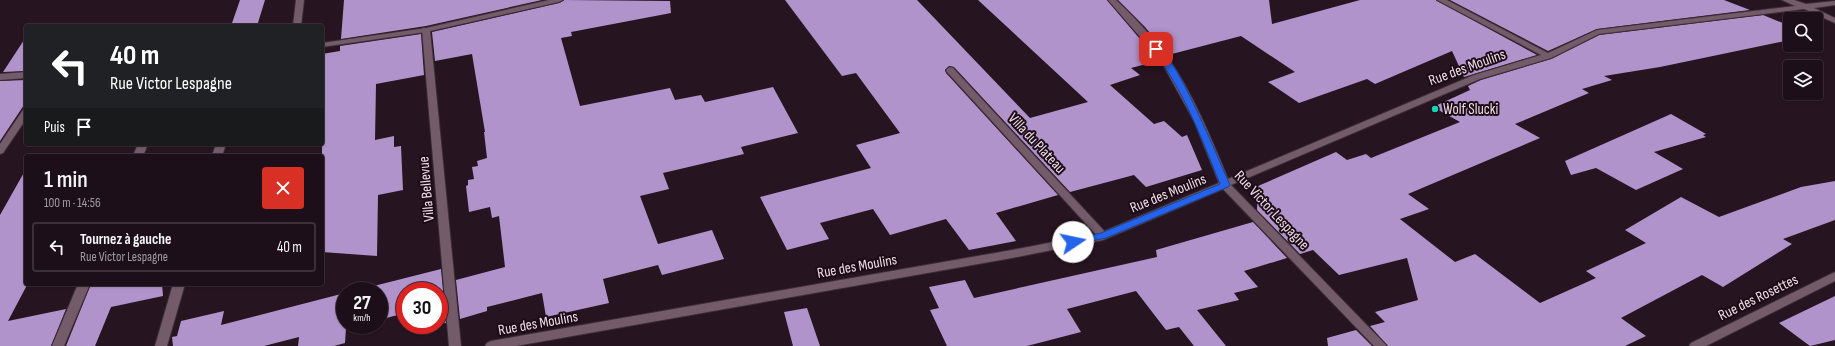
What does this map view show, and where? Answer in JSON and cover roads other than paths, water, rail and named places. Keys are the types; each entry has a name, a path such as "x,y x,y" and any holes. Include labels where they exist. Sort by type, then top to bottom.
{"street":[{"path":"297,24 300,0"},
{"path":"324,45 426,30 559,0"},
{"name":"Rue Victor Lespagne","path":"1112,0 1166,60 1199,121 1225,185 1380,346"},
{"path":"1441,0 1548,56"},
{"path":"1786,0 1803,3 1835,21"},
{"name":"Rue des Moulins","path":"491,346 1012,254 1103,236 1476,77 1548,56 1597,32 1803,3 1835,3"},
{"name":"Villa Bellevue","path":"426,30 455,346"},
{"name":"Villa du Plateau","path":"950,70 1103,236"},
{"path":"0,77 24,75"},
{"path":"0,151 24,115"},
{"name":"Rue des Rosettes","path":"1695,346 1835,276"},
{"path":"58,346 83,286"},
{"path":"161,346 178,286"}],"place":[{"name":"Wolf Slucki","path":"1435,109"}]}
